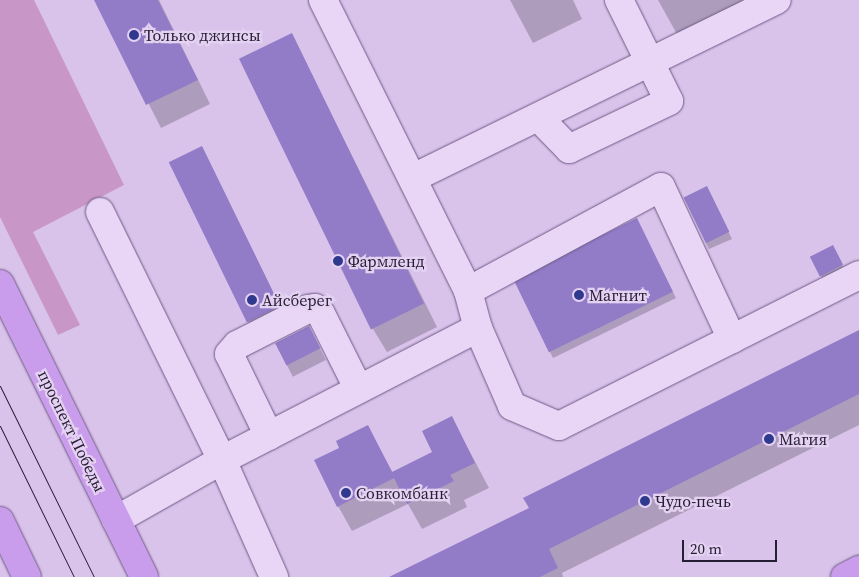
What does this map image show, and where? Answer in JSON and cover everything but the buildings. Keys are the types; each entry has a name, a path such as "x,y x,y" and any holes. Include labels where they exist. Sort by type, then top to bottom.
{"main road":[{"name":"проспект Победы","path":"0,284 144,577"},
{"path":"0,521 27,577"},
{"path":"845,577 859,570"}],"lane":[{"path":"323,0 468,291 478,328 512,406 559,426 859,276"},
{"path":"539,118 569,149 669,101 619,0"},
{"path":"413,178 777,0"},
{"path":"468,291 661,187 732,339"},
{"path":"100,212 222,460 274,577"},
{"path":"269,436 229,354 237,345 308,309 315,308 321,314 358,388"},
{"path":"116,520 222,460 358,388 478,328"}],"shaded area":[{"path":"0,0 34,0 124,185 33,232 80,325 58,335 0,217"}],"tram line":[{"path":"0,386 94,577"},
{"path":"0,426 74,577"}],"place":[{"name":"Только джинсы","path":"134,35"},
{"name":"Фармленд","path":"338,261"},
{"name":"Магнит","path":"579,295"},
{"name":"Айсберег","path":"252,300"},
{"name":"Магия","path":"769,439"},
{"name":"Совкомбанк","path":"346,493"},
{"name":"Чудо-печь","path":"645,501"}]}
